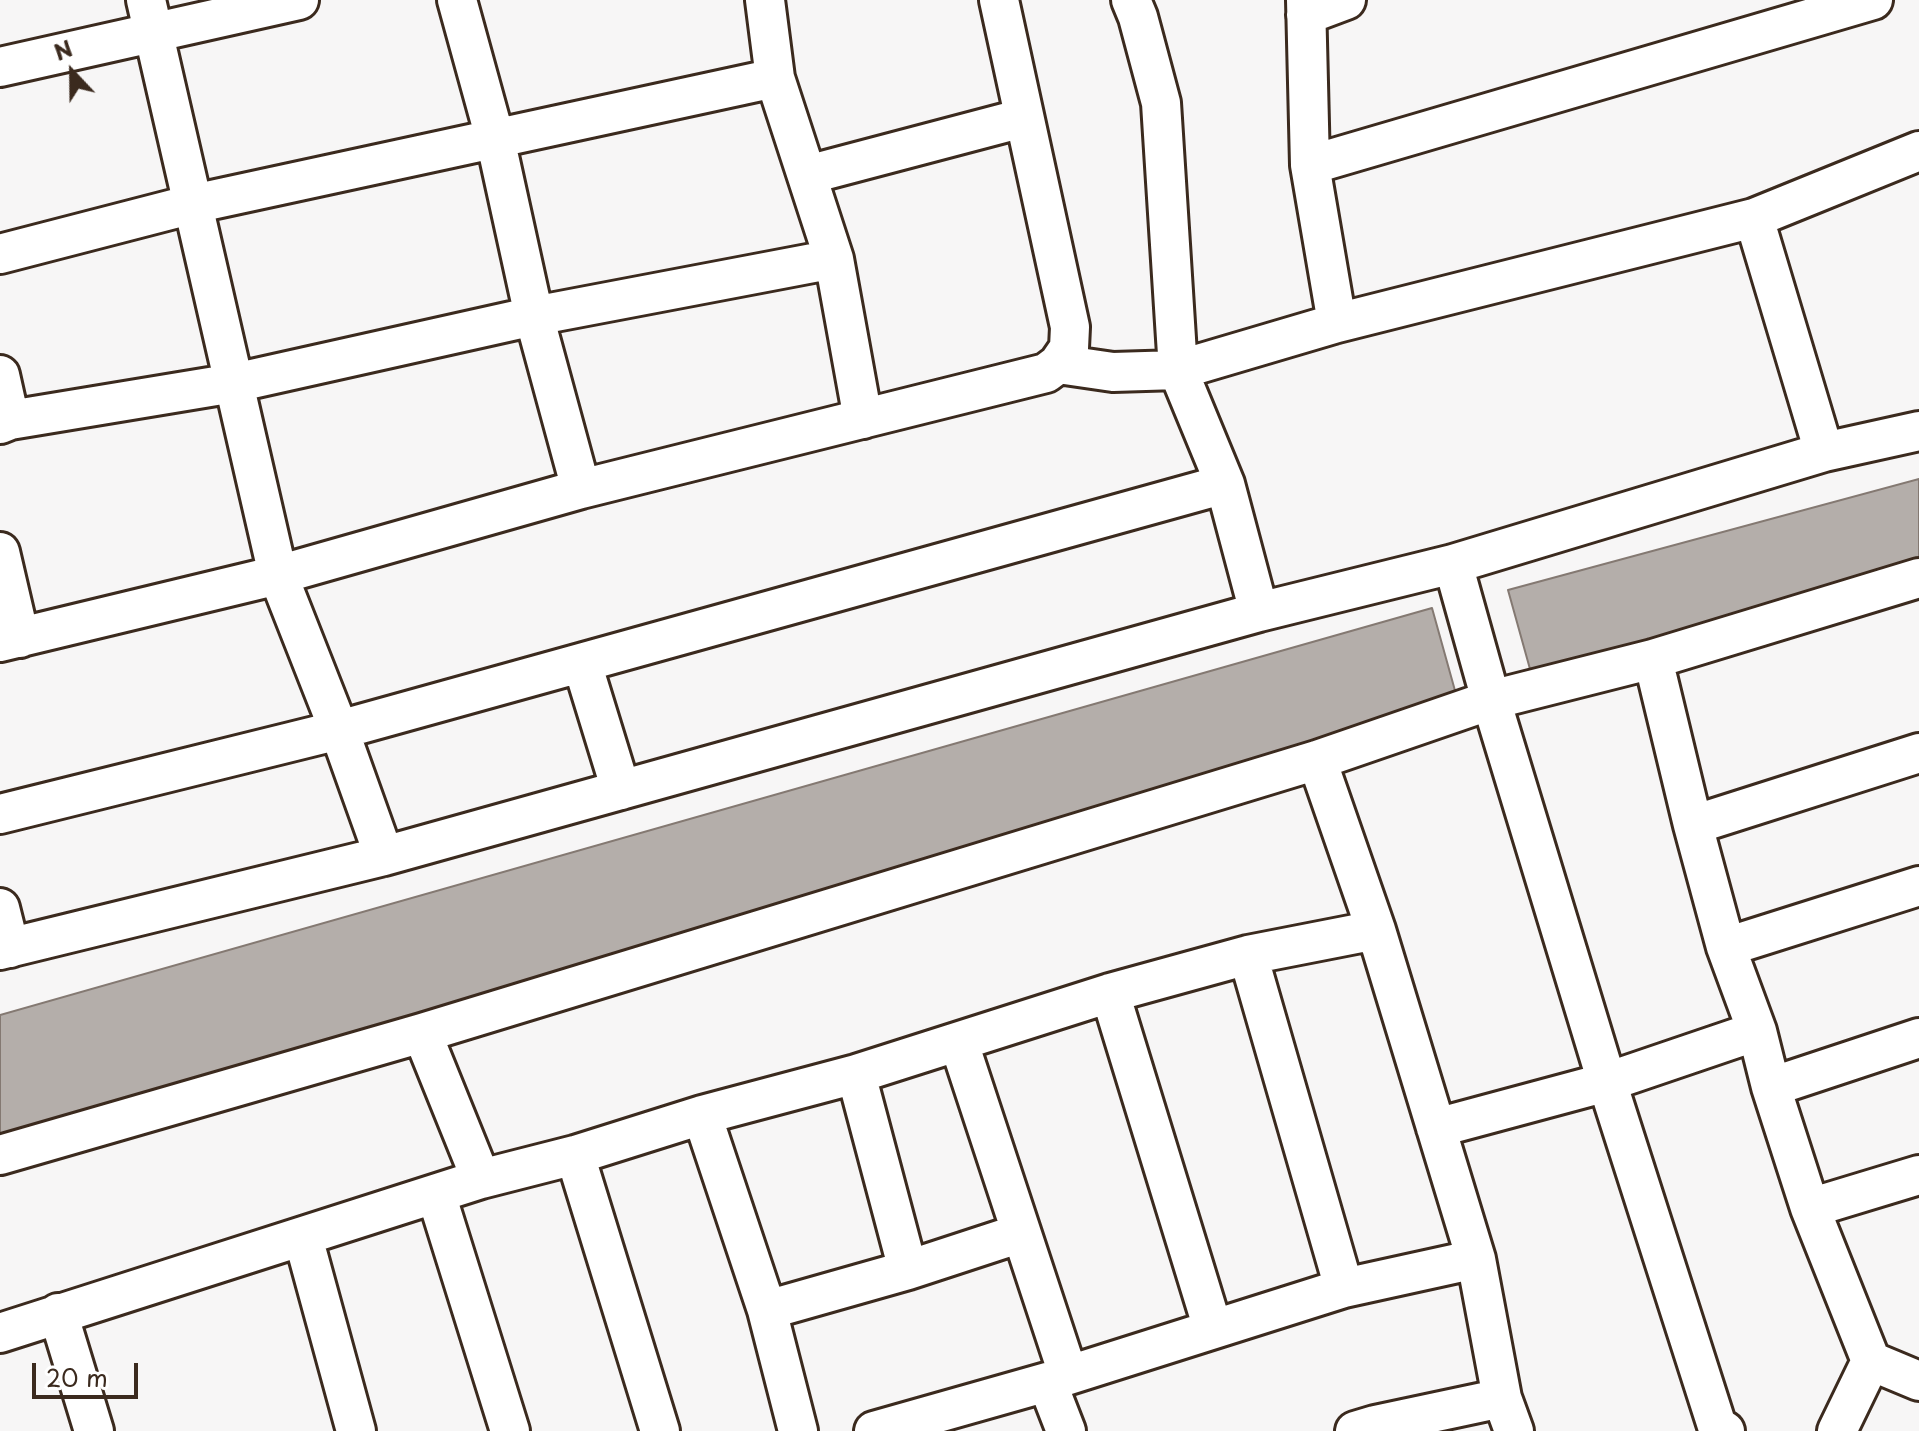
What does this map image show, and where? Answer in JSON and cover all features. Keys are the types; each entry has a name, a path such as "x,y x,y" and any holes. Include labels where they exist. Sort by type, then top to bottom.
{"street":[{"path":"457,0 495,138 534,316 581,489"},
{"path":"765,0 775,78 834,259 863,419"},
{"path":"0,552 10,640 278,575 581,489 1046,373 1058,364 1069,348 1070,327 999,0"},
{"path":"1131,0 1161,103 1178,370 1225,484 1259,612"},
{"path":"1337,323 1310,165 1306,7 1346,0"},
{"path":"1310,165 1873,0"},
{"path":"0,67 149,16 293,1"},
{"path":"149,16 278,575 384,856"},
{"path":"0,254 193,204 775,78"},
{"path":"807,175 1023,118"},
{"path":"1058,364 1113,372 1178,370 1337,323 1754,218 1919,151"},
{"path":"1754,218 1824,452"},
{"path":"0,375 5,422 234,383 534,316 834,259"},
{"path":"0,908 5,949 384,856 1259,612 1453,564 1824,452 1919,431"},
{"path":"0,814 339,730 1225,484"},
{"path":"1453,564 1607,1082 1719,1429"},
{"path":"0,1155 422,1033 1317,760 1491,700 1653,659 1919,578"},
{"path":"1653,659 1726,947 1757,1031 1771,1087 1810,1208 1871,1361 1919,1381"},
{"path":"582,663 621,790"},
{"path":"1693,825 1919,753"},
{"path":"1317,760 1376,930 1476,1259 1508,1415 1366,1430"},
{"path":"1726,947 1919,886"},
{"path":"0,1333 481,1179 856,1074 1110,993 1248,955 1376,930"},
{"path":"1248,955 1344,1288"},
{"path":"1110,993 1213,1329"},
{"path":"1436,1128 1607,1082 1757,1031"},
{"path":"422,1033 481,1179"},
{"path":"1771,1087 1919,1038"},
{"path":"959,1043 1021,1233 1058,1378 1066,1431"},
{"path":"856,1074 908,1270"},
{"path":"702,1115 767,1310 798,1431"},
{"path":"575,1155 660,1431"},
{"path":"1810,1208 1919,1175"},
{"path":"436,1194 510,1431"},
{"path":"767,1310 908,1270 1021,1233"},
{"path":"303,1237 356,1431"},
{"path":"874,1431 1058,1378 1344,1288 1476,1259"},
{"path":"58,1313 94,1431"},
{"path":"1871,1361 1919,1350"},
{"path":"1837,1431 1871,1361"}],"shaded area":[{"path":"1919,479 1919,573 1535,687 1508,590"},
{"path":"1432,608 1459,705 0,1148 0,1015"}]}
